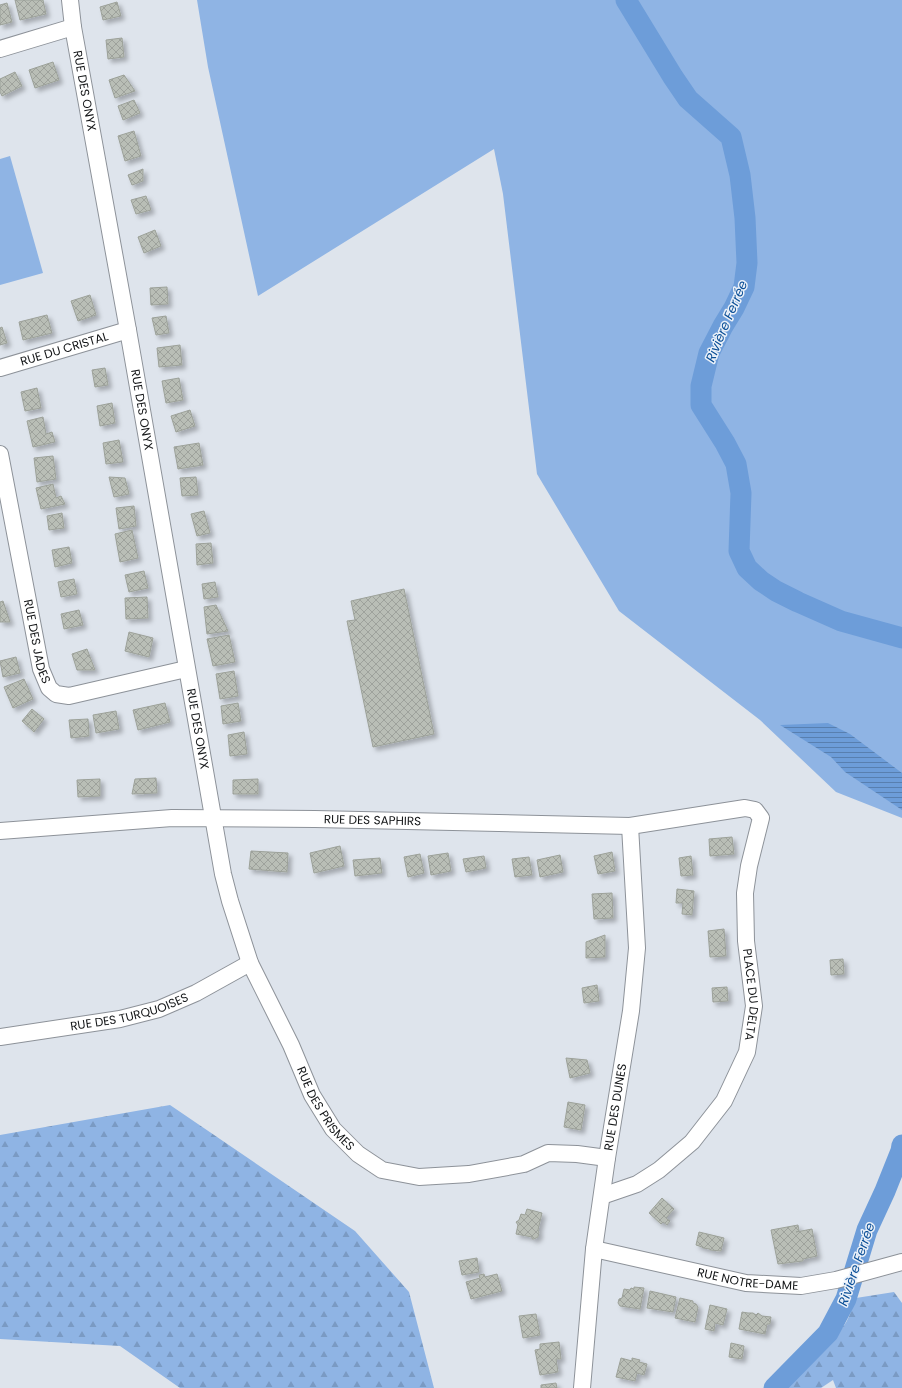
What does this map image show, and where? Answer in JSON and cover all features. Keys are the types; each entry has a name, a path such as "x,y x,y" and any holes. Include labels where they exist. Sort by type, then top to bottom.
{"street":[{"name":"RUE DES ONYX","path":"70,0 73,26 128,330 213,819"},
{"path":"0,48 73,26"},
{"name":"RUE DU CRISTAL","path":"0,368 128,330"},
{"name":"RUE DES JADES","path":"0,454 41,669 49,688 56,694 68,696 186,669"},
{"name":"RUE DES SAPHIRS","path":"0,831 172,818 323,819 630,826 745,808"},
{"name":"PLACE DU DELTA","path":"602,1196 637,1184 659,1170 692,1142 724,1101 747,1052 754,1006 746,941 745,893 749,866 761,818 755,810 745,808"},
{"name":"RUE DES PRISMES","path":"213,819 227,888 250,963 291,1046 312,1095 333,1129 358,1154 382,1170 419,1177 469,1174 524,1164 548,1153 577,1154 607,1158"},
{"name":"RUE DES DUNES","path":"582,1388 594,1249 631,1011 637,948 630,826"},
{"name":"RUE DES TURQUOISES","path":"0,1037 120,1019 159,1009 196,992 250,963"},
{"name":"RUE NOTRE-DAME","path":"594,1249 746,1283 801,1286 836,1280 902,1262"}],"green space":[{"path":"197,0 902,0 902,818 836,792 760,720 619,611 537,474 503,194 494,149 258,296 208,67"},
{"path":"10,156 43,273 0,285 0,159"},
{"path":"170,1105 355,1231 409,1292 434,1388 180,1388 120,1346 0,1339 0,1135"},
{"path":"894,1292 902,1303 902,1388 836,1388 833,1380 821,1388 784,1388 838,1333 847,1321 856,1298"}],"shaded area":[{"path":"828,723 850,734 902,773 902,810 845,772 831,757 780,725"}],"building":[{"path":"15,0 43,0 46,14 20,20"},
{"path":"117,2 121,16 103,20 100,7"},
{"path":"7,3 12,22 0,25 0,5"},
{"path":"122,38 124,57 108,59 106,40"},
{"path":"53,62 59,80 35,88 29,70"},
{"path":"15,72 22,86 2,96 0,92 0,79"},
{"path":"124,75 135,91 115,98 109,80"},
{"path":"134,100 140,113 123,120 118,106"},
{"path":"134,131 141,156 125,161 118,136"},
{"path":"143,169 143,181 132,185 128,175"},
{"path":"146,196 151,210 136,214 131,200"},
{"path":"155,230 161,246 144,253 138,237"},
{"path":"167,287 168,304 151,305 150,288"},
{"path":"90,295 96,315 78,321 71,301"},
{"path":"47,315 52,333 23,340 19,322"},
{"path":"166,316 169,333 156,335 152,318"},
{"path":"2,327 7,343 0,345 0,328"},
{"path":"180,345 182,365 159,367 157,348"},
{"path":"105,368 108,385 95,387 92,370"},
{"path":"179,378 183,400 166,403 162,381"},
{"path":"37,388 41,408 25,411 21,392"},
{"path":"112,403 115,423 100,426 97,406"},
{"path":"190,410 195,426 176,432 171,416"},
{"path":"43,417 46,434 52,432 55,442 33,447 27,421"},
{"path":"119,440 123,462 106,464 103,443"},
{"path":"199,443 203,465 178,469 174,447"},
{"path":"53,456 56,479 37,482 34,458"},
{"path":"109,477 125,478 129,494 114,497"},
{"path":"196,477 198,495 182,496 180,478"},
{"path":"53,484 56,498 61,496 65,504 41,509 36,488"},
{"path":"134,506 136,526 119,529 116,508"},
{"path":"204,511 210,533 197,536 191,514"},
{"path":"62,513 64,528 49,530 47,516"},
{"path":"132,530 138,558 120,562 115,534"},
{"path":"211,543 213,563 197,565 196,544"},
{"path":"69,547 72,563 55,567 52,550"},
{"path":"144,571 148,588 129,592 125,575"},
{"path":"74,579 77,594 61,597 58,582"},
{"path":"215,582 218,597 204,599 202,584"},
{"path":"404,589 434,734 373,747 347,621 355,620 351,601"},
{"path":"147,597 148,618 126,619 125,598"},
{"path":"3,601 10,622 0,622 0,602"},
{"path":"216,605 228,631 207,634 204,607"},
{"path":"79,610 83,625 64,629 61,614"},
{"path":"129,632 153,638 149,657 125,651"},
{"path":"229,635 235,662 213,666 207,639"},
{"path":"87,649 95,670 77,670 72,654"},
{"path":"16,657 20,673 3,677 0,661"},
{"path":"234,671 238,696 220,699 216,674"},
{"path":"24,679 33,699 13,708 4,687"},
{"path":"165,703 170,722 138,730 133,710"},
{"path":"238,703 241,721 223,724 221,706"},
{"path":"32,709 44,719 34,732 22,721"},
{"path":"116,711 119,729 96,733 93,715"},
{"path":"88,719 89,736 71,738 69,720"},
{"path":"244,732 247,754 230,756 228,735"},
{"path":"156,778 157,793 132,794 135,779"},
{"path":"100,779 100,796 78,797 77,780"},
{"path":"258,779 258,794 233,794 233,780"},
{"path":"732,837 734,854 710,856 709,839"},
{"path":"340,846 344,866 314,873 310,853"},
{"path":"251,851 288,853 287,872 249,869"},
{"path":"612,852 615,871 598,874 594,856"},
{"path":"448,853 451,871 431,875 428,856"},
{"path":"420,854 424,873 408,877 404,857"},
{"path":"560,855 563,872 540,877 537,860"},
{"path":"484,856 486,868 466,872 463,859"},
{"path":"691,856 693,875 681,876 679,858"},
{"path":"529,857 532,875 515,877 512,859"},
{"path":"380,858 382,873 355,876 353,860"},
{"path":"677,889 694,891 692,915 682,914 683,903 676,903"},
{"path":"612,893 613,918 594,919 592,894"},
{"path":"724,929 726,956 710,957 708,931"},
{"path":"605,935 605,957 586,958 586,942"},
{"path":"843,959 844,974 831,975 830,960"},
{"path":"597,985 599,1001 584,1003 582,988"},
{"path":"727,987 728,1001 713,1002 712,988"},
{"path":"566,1058 587,1060 590,1073 570,1078"},
{"path":"568,1102 585,1105 581,1130 564,1127"},
{"path":"662,1198 674,1209 666,1218 670,1221 667,1225 663,1222 661,1224 649,1213"},
{"path":"527,1209 542,1213 538,1237 534,1239 532,1239 532,1237 516,1234 518,1225 516,1222 519,1220 521,1214 525,1215"},
{"path":"798,1225 799,1231 796,1232 812,1229 817,1256 803,1259 803,1261 778,1264 771,1230"},
{"path":"699,1232 724,1238 721,1251 710,1250 696,1245"},
{"path":"477,1258 479,1272 462,1275 459,1261"},
{"path":"484,1274 485,1277 497,1274 502,1291 471,1299 466,1282 480,1278 479,1275"},
{"path":"634,1287 644,1288 640,1309 620,1306 618,1303 619,1299 622,1298 624,1289 630,1290 631,1288 634,1289"},
{"path":"650,1291 676,1297 673,1312 647,1308"},
{"path":"680,1298 693,1301 693,1303 698,1307 695,1322 675,1318"},
{"path":"710,1305 727,1309 723,1325 715,1323 714,1331 705,1329"},
{"path":"742,1312 753,1313 756,1315 758,1313 762,1316 771,1317 770,1324 767,1324 765,1334 739,1329"},
{"path":"536,1314 540,1335 523,1338 519,1316"},
{"path":"559,1342 561,1359 556,1359 558,1372 540,1375 535,1350 540,1349 540,1344"},
{"path":"731,1343 744,1346 742,1359 729,1357"},
{"path":"621,1358 632,1361 632,1358 647,1364 644,1375 637,1373 635,1381 616,1377"},
{"path":"556,1383 557,1388 541,1388 541,1385"}],"waterway":[{"name":"Rivière Ferrée","path":"626,0 688,99 731,137 740,175 745,218 747,263 744,287 709,353 701,386 701,405 725,443 736,464 741,493 739,551 747,568 761,581 776,591 841,621 902,638"},
{"name":"Rivière Ferrée","path":"774,1388 828,1333 846,1299 867,1230 885,1191 902,1145"}]}
